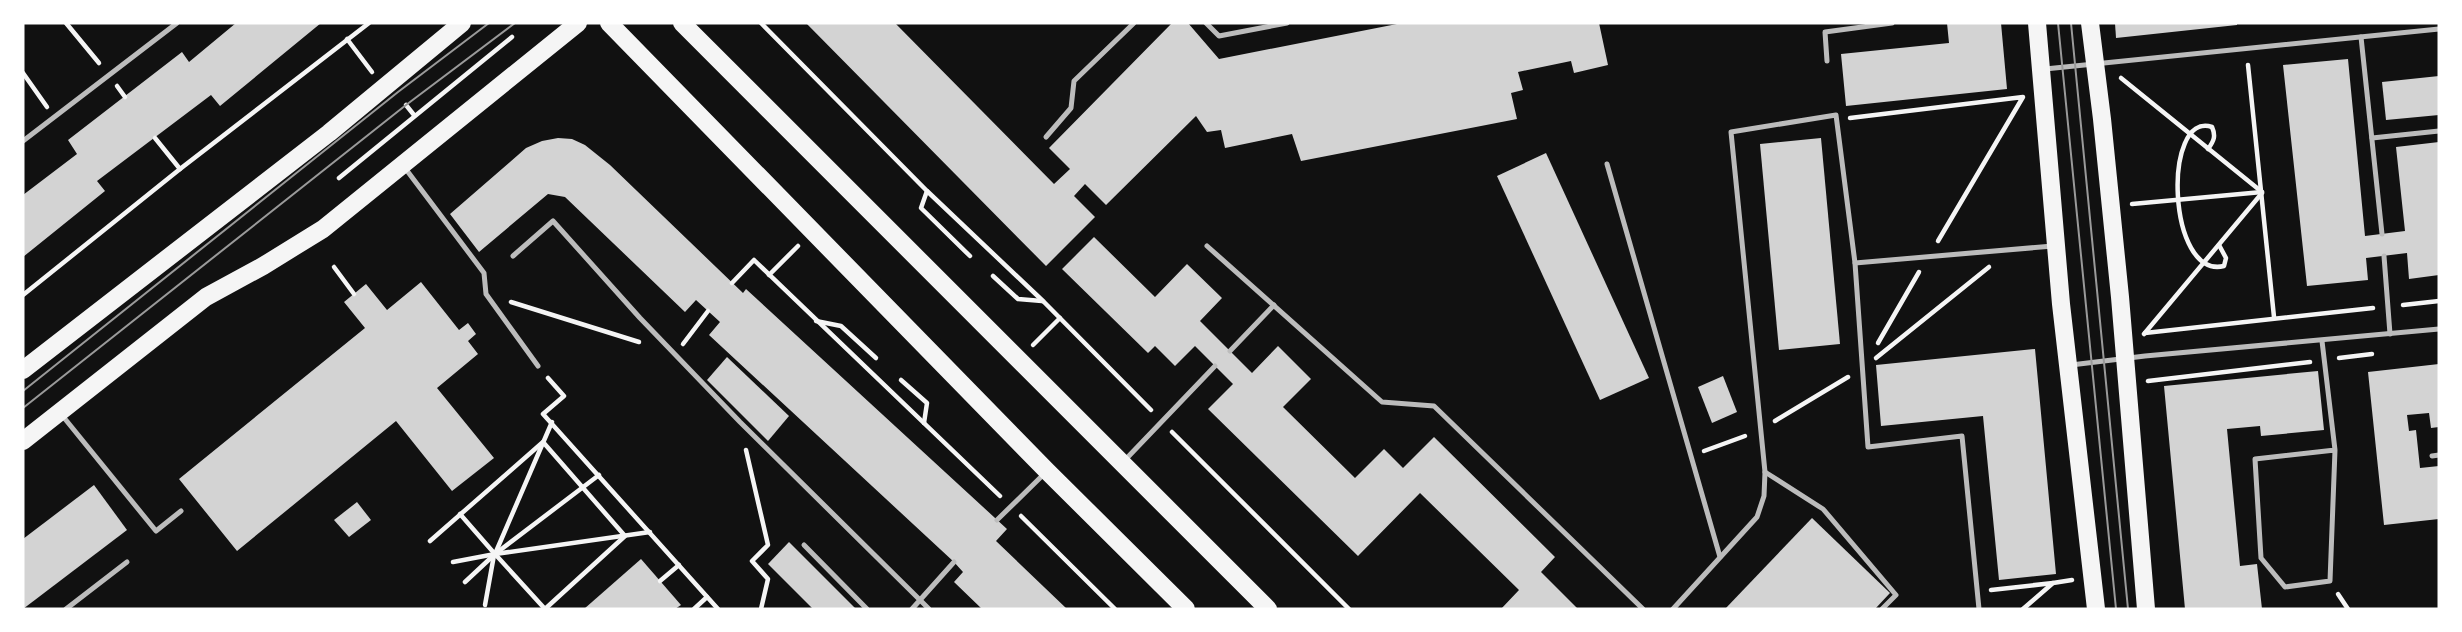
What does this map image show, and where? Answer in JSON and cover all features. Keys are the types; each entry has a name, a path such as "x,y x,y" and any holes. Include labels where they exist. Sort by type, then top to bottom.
{"main road":[{"path":"23,370 329,133 462,23"},
{"path":"23,441 206,297 323,229 578,23"},
{"path":"609,23 1047,471 1186,609"},
{"path":"682,23 1268,609"},
{"path":"2037,23 2068,366 2096,609"},
{"path":"2090,23 2104,130 2146,609"}],"lane":[{"path":"23,141 177,23"},
{"path":"1046,137 1071,108 1074,81 1134,23"},
{"path":"1206,23 1219,36 1287,23"},
{"path":"1827,61 1825,32 1892,23"},
{"path":"2041,69 2439,29"},
{"path":"2361,37 2382,234"},
{"path":"1673,609 1757,517 1764,496 1765,472 1731,132 1836,115 1854,263 1868,447 1962,436 1979,609"},
{"path":"2372,138 2439,131"},
{"path":"1607,164 1720,557"},
{"path":"402,165 484,274 486,294 538,366"},
{"path":"513,256 553,221 640,318 740,422 929,609"},
{"path":"1207,246 1382,402 1434,406 1643,609"},
{"path":"1854,263 2056,246"},
{"path":"2384,256 2390,334"},
{"path":"1230,351 1274,305"},
{"path":"2068,366 2145,356 2439,329"},
{"path":"2322,341 2335,450 2330,581 2285,587 2262,558 2255,459 2335,450"},
{"path":"1121,464 1215,366"},
{"path":"60,412 156,531 181,511"},
{"path":"2432,456 2439,455"},
{"path":"998,520 1047,471"},
{"path":"1765,472 1823,509 1896,595 1882,609"},
{"path":"804,545 867,609"},
{"path":"66,609 127,562"},
{"path":"912,609 954,562"}],"path":[{"path":"66,23 108,75"},
{"path":"23,295 369,23"},
{"path":"761,23 927,191 1044,302 1349,609"},
{"path":"339,177 512,37"},
{"path":"347,39 362,59"},
{"path":"2248,65 2274,317"},
{"path":"23,73 54,117"},
{"path":"2121,78 2263,192"},
{"path":"1837,120 2023,97 1863,368"},
{"path":"406,105 414,115"},
{"path":"2208,149 2214,141 2212,127 2205,124 2189,134 2182,150 2178,167 2178,199 2183,232 2192,249 2215,268 2224,266 2226,258 2219,245"},
{"path":"155,138 180,169"},
{"path":"927,191 921,208 970,256"},
{"path":"2132,204 2263,192"},
{"path":"2263,192 2144,334 2274,317 2439,301"},
{"path":"769,275 789,255"},
{"path":"732,283 754,260 924,424 927,403 901,380"},
{"path":"334,267 354,293"},
{"path":"993,276 1018,299 1044,302"},
{"path":"486,294 676,354 708,311"},
{"path":"1043,335 1060,318"},
{"path":"814,320 841,326 876,358"},
{"path":"2147,381 2378,353"},
{"path":"538,366 564,396 544,414 719,609"},
{"path":"485,605 495,554 552,422"},
{"path":"740,422 768,545 752,561 768,579 761,609"},
{"path":"543,442 625,536"},
{"path":"430,541 543,442"},
{"path":"465,582 495,554 599,475"},
{"path":"460,513 545,609 625,536"},
{"path":"453,562 650,532"},
{"path":"660,581 679,565"},
{"path":"1978,591 2073,580"},
{"path":"2023,609 2053,583"},
{"path":"694,609 707,597"}],"building":[{"path":"236,23 321,23 220,106 211,95 97,181 105,191 23,257 23,195 77,154 68,140 182,52 189,62"},
{"path":"806,23 895,23 1054,184 1070,169 1049,148 1172,23 1188,23 1219,59 1402,23 1599,23 1608,65 1574,73 1571,61 1518,72 1523,90 1511,93 1517,119 1301,161 1292,134 1225,148 1221,130 1207,132 1196,116 1106,205 1085,184 1074,196 1095,217 1046,266"},
{"path":"1947,23 2001,23 2007,89 1846,106 1841,54 1949,43"},
{"path":"2115,23 2237,23 2237,25 2116,38"},
{"path":"2348,59 2365,236 2405,231 2396,147 2439,142 2439,275 2409,279 2407,253 2366,258 2368,280 2307,286 2283,65"},
{"path":"2439,76 2439,115 2386,120 2382,82"},
{"path":"558,138 572,139 585,145 610,165 743,293 746,289 1007,529 996,541 1067,609 982,609 954,582 963,572 954,562 709,335 720,322 696,300 685,312 565,197 548,194 479,252 450,214 526,148"},
{"path":"1821,138 1840,344 1779,350 1760,144"},
{"path":"1546,153 1649,378 1600,400 1497,176"},
{"path":"1094,237 1155,297 1187,264 1222,298 1200,321 1252,373 1278,346 1311,379 1283,407 1355,478 1384,449 1403,468 1434,437 1555,557 1541,572 1577,608 1501,609 1519,590 1420,493 1358,556 1208,409 1233,384 1195,346 1175,366 1155,346 1148,353 1062,269"},
{"path":"421,282 459,330 468,323 476,334 468,341 478,354 437,388 494,458 452,491 396,421 237,551 179,479 365,328 344,302 366,284 387,310"},
{"path":"2035,349 2056,574 1999,580 1983,416 1881,426 1876,365"},
{"path":"727,357 789,416 768,441 707,380"},
{"path":"2439,364 2439,427 2431,428 2429,413 2407,415 2409,431 2416,430 2420,468 2439,466 2439,519 2384,525 2368,372"},
{"path":"2318,371 2324,430 2261,436 2260,426 2227,429 2240,566 2257,564 2262,609 2185,609 2164,386"},
{"path":"1723,376 1737,412 1712,423 1698,387"},
{"path":"94,485 127,530 23,609 23,539"},
{"path":"357,502 371,520 349,537 334,520"},
{"path":"1812,518 1890,593 1875,609 1725,609"},
{"path":"789,542 856,609 813,609 768,564"},
{"path":"641,559 681,605 675,609 584,609"}],"tram line":[{"path":"23,391 398,92 489,23"},
{"path":"23,408 406,105 515,23"},
{"path":"2058,23 2116,609"},
{"path":"2071,23 2128,609"}]}
